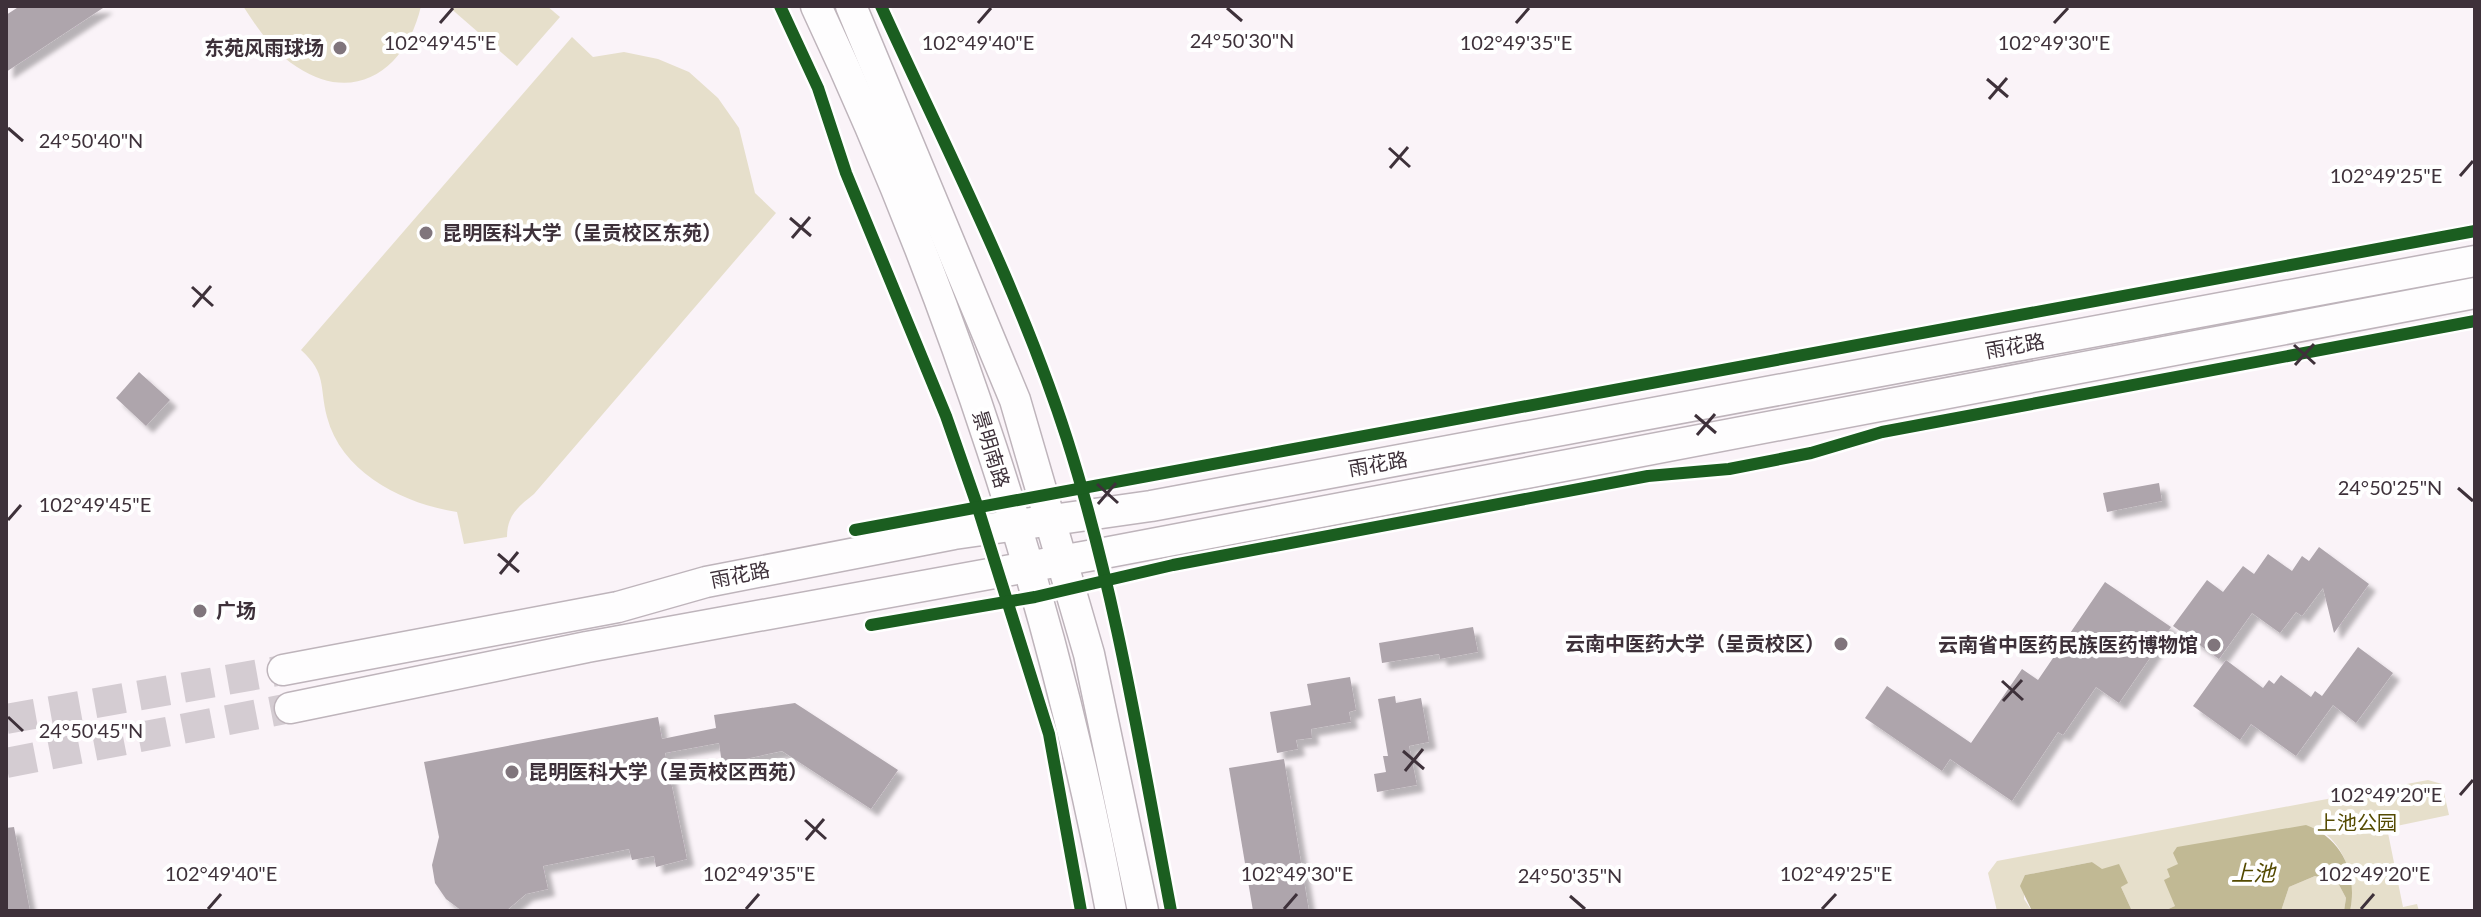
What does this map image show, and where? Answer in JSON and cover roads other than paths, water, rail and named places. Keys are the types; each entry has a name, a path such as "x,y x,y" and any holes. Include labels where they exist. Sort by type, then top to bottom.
{"street":[{"name":"景明南路","path":"816,6 913,230 980,411 1026,567 1097,832 1111,911"},
{"name":"景明南路","path":"851,6 1015,400 1089,654 1143,911"},
{"name":"雨花路","path":"283,670 618,607 737,576 954,534 1052,522 2475,261"},
{"name":"雨花路","path":"290,708 587,647 2475,293"}],"water":[{"name":"上池","path":"2306,825 2329,839 2344,859 2352,884 2350,911 2344,911 2346,898 2338,883 2315,876 2289,887 2281,911 2164,911 2175,906 2164,880 2170,877 2167,869 2178,864 2173,853 2177,847"},
{"path":"2092,862 2102,869 2119,864 2128,883 2121,887 2132,911 2032,911 2020,886 2025,875"}],"tunnel":[{"path":"6,719 283,670"},
{"path":"6,763 290,708"}],"place":[{"name":"东苑风雨球场","path":"340,48"},
{"name":"昆明医科大学（呈贡校区东苑）","path":"426,233"},
{"name":"广场","path":"200,611"},
{"name":"云南中医药大学（呈贡校区）","path":"1841,644"},
{"name":"云南省中医药民族医药博物馆","path":"2214,645"},
{"name":"昆明医科大学（呈贡校区西苑）","path":"512,772"}],"park label":[{"name":"上池公园","path":"2357,823"}]}
